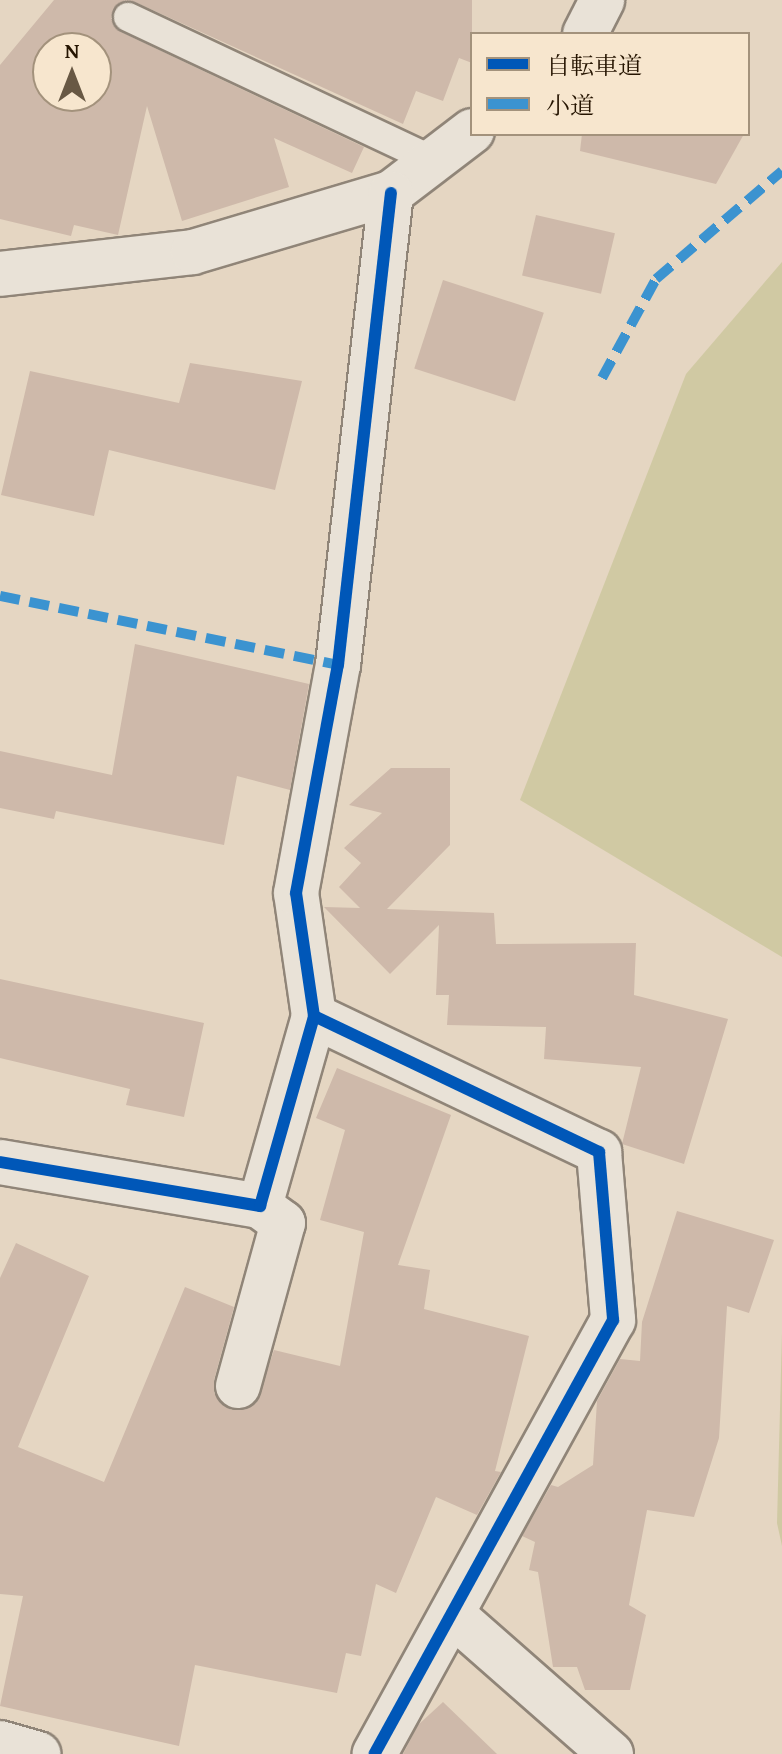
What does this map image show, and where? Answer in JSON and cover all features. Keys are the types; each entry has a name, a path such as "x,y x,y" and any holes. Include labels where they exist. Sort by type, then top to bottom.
{"street":[{"path":"586,32 602,0"},
{"path":"0,274 193,252 391,193 470,132"},
{"path":"260,1206 314,1016 296,893 338,665 391,193"},
{"path":"314,1016 599,1152 613,1320 454,1616 374,1754"},
{"path":"0,1162 260,1206 283,1223 238,1386"},
{"path":"454,1616 611,1754"},
{"path":"0,1743 38,1754"}],"lane":[{"path":"128,17 432,160"}],"shaded area":[{"path":"782,262 782,957 520,800 686,374"},
{"path":"782,1333 782,1546 777,1523"}],"building":[{"path":"54,0 472,0 470,62 459,58 443,101 416,91 403,124 135,2 119,3 111,18 121,32 364,147 352,173 274,138 289,187 182,221 147,106 118,235 74,225 71,236 0,219 0,65"},
{"path":"582,136 743,136 716,184 580,151"},
{"path":"536,215 615,233 601,294 522,275"},
{"path":"443,280 544,313 515,401 414,368"},
{"path":"190,363 302,381 275,490 109,450 94,516 1,495 30,371 179,403"},
{"path":"135,644 309,684 290,790 237,776 224,845 56,811 54,819 0,808 0,751 112,775"},
{"path":"391,768 450,768 450,845 387,909 494,913 496,944 636,943 634,995 728,1019 684,1164 622,1144 641,1067 544,1059 546,1027 447,1025 449,995 436,995 439,925 390,974 324,907 360,908 339,887 361,863 344,848 382,813 349,805"},
{"path":"0,979 204,1023 184,1117 126,1105 130,1089 0,1058"},
{"path":"337,1068 451,1115 398,1265 430,1270 424,1309 529,1336 495,1471 501,1472 477,1515 436,1497 396,1593 376,1584 361,1656 346,1653 337,1693 195,1665 179,1746 0,1706 23,1596 0,1594 0,1278 16,1243 89,1276 18,1447 104,1482 185,1287 234,1307 214,1380 214,1393 231,1410 256,1403 274,1350 340,1366 364,1232 320,1220 345,1130 316,1118"},
{"path":"677,1211 774,1240 749,1313 727,1306 719,1438 694,1517 647,1510 629,1605 646,1615 630,1690 585,1690 577,1667 553,1667 538,1572 529,1570 535,1542 522,1536 551,1485 558,1487 593,1465 597,1401 620,1359 640,1361 642,1322"},
{"path":"443,1702 497,1754 403,1754 418,1725"}],"marked path":[{"path":"602,378 656,279 782,171"},
{"path":"0,596 338,665"}],"cycle path":[{"path":"0,1162 260,1206 314,1016 296,893 338,665 391,193"},
{"path":"314,1016 599,1152 613,1320 374,1754"}]}
